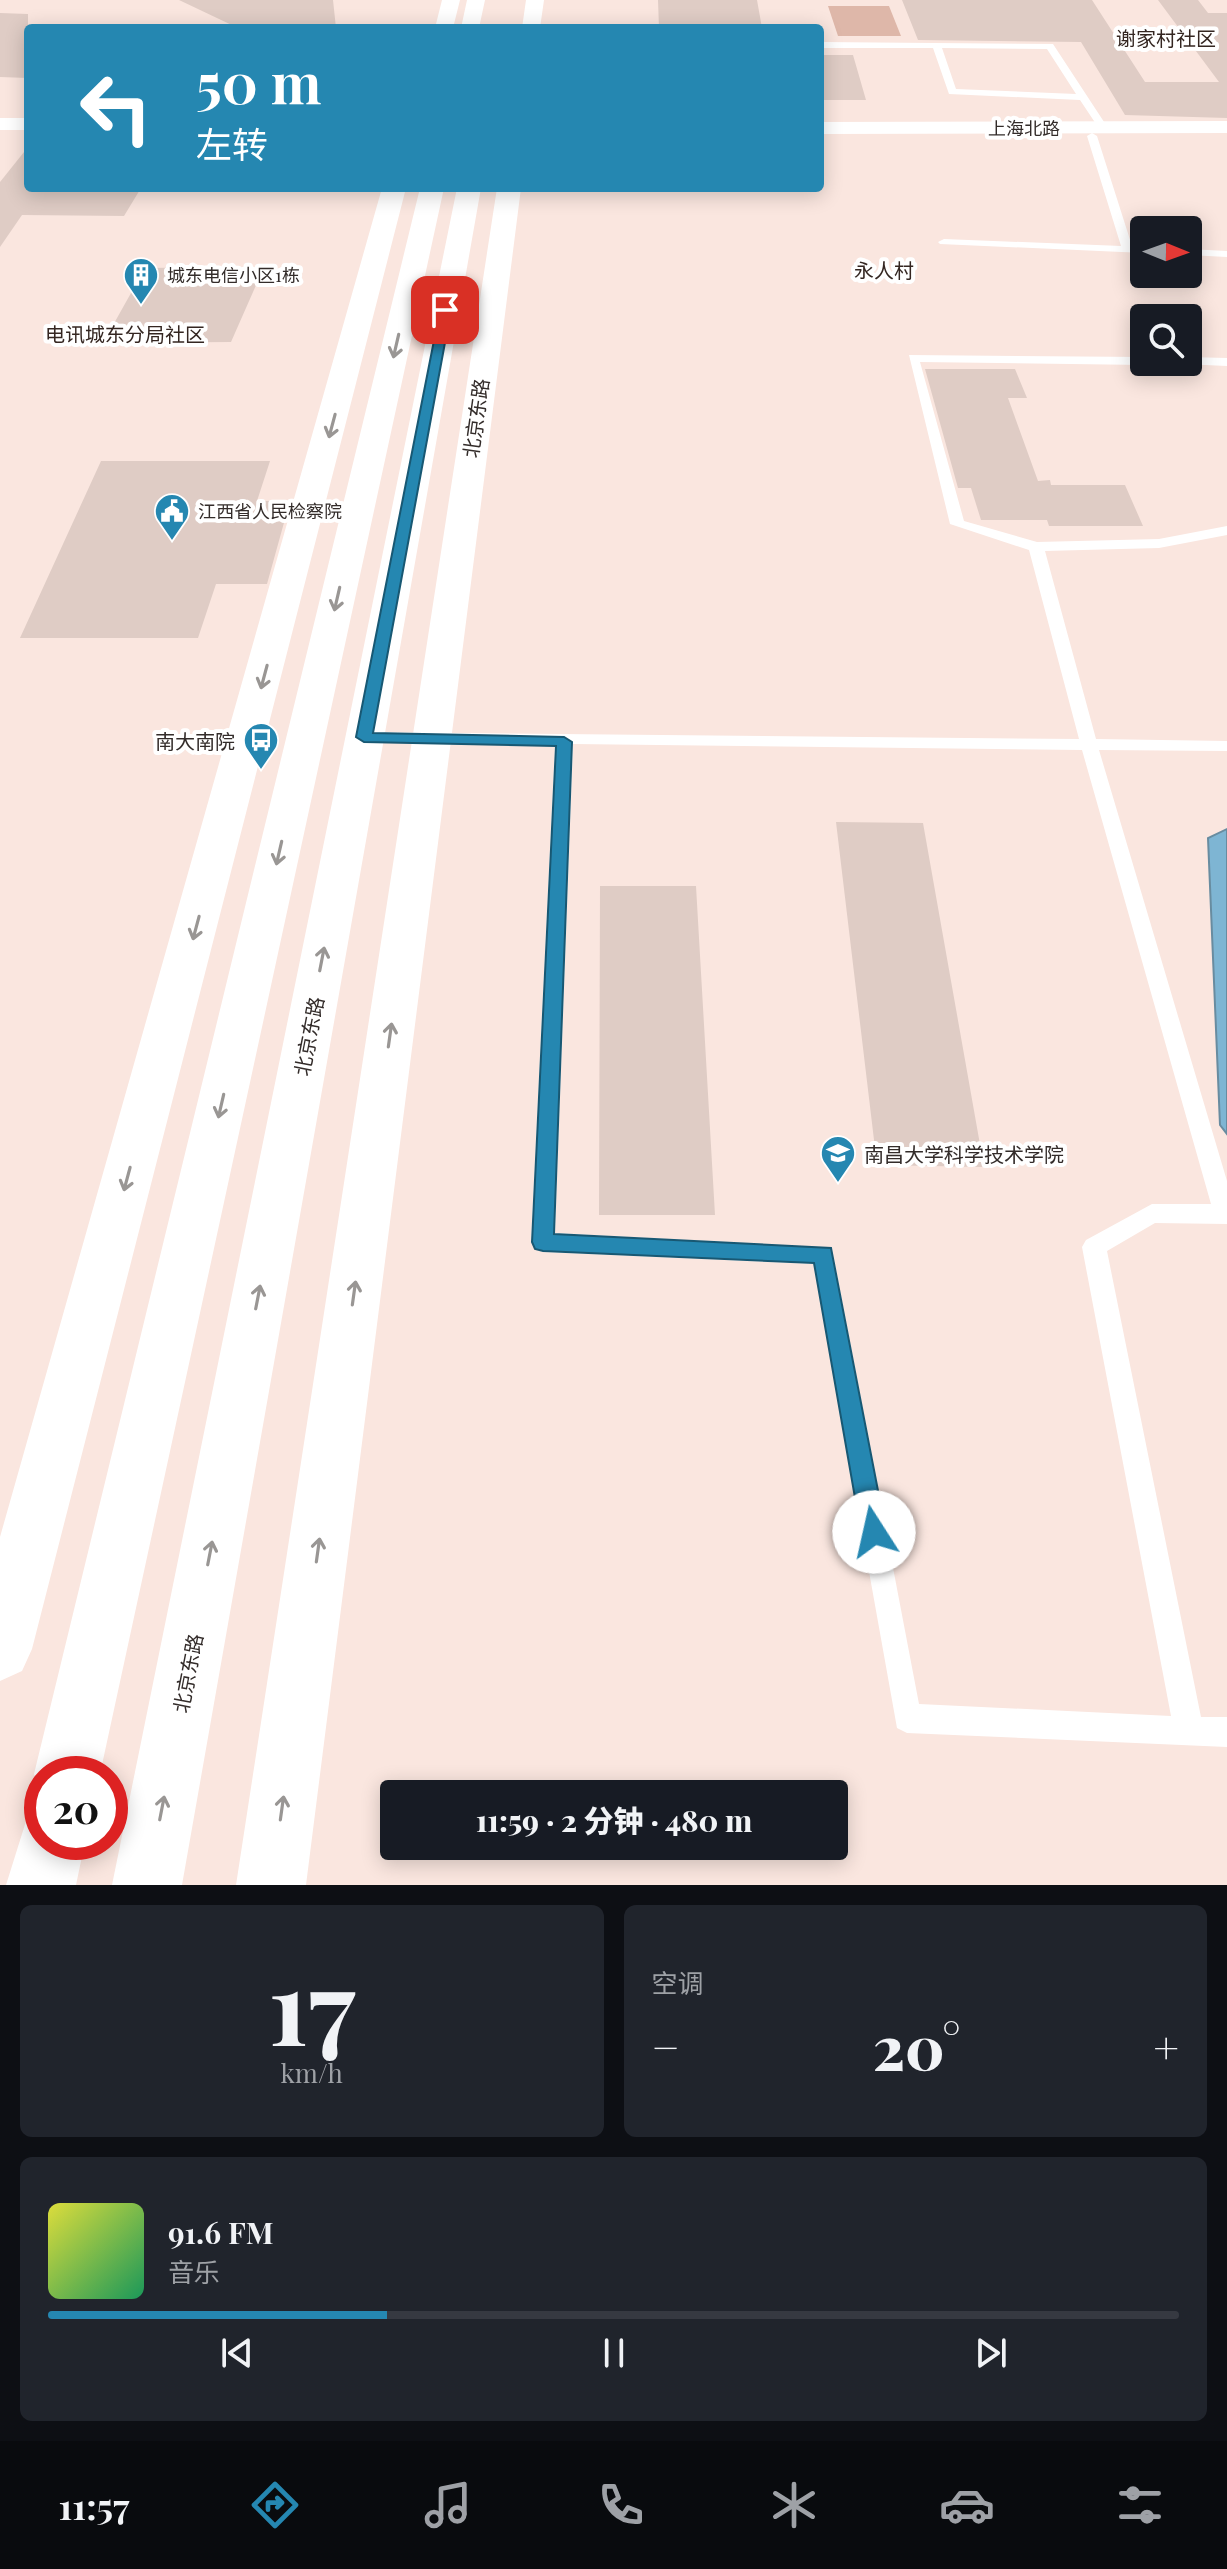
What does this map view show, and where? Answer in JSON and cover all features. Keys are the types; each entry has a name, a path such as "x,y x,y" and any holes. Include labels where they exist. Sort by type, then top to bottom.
{"main road":[{"path":"445,24 451,0"},
{"path":"471,24 476,0"},
{"path":"532,24 535,0"},
{"path":"0,124 24,124"},
{"name":"上海北路","path":"824,136 1227,127"},
{"name":"上海北路","path":"824,128 1227,136"},
{"path":"0,133 24,133"},
{"path":"0,1649 429,192"},
{"path":"71,1756 429,192"},
{"name":"北京东路","path":"147,1885 364,737 430,192"},
{"name":"北京东路","path":"271,1885 508,192"},
{"path":"41,1885 47,1860"}],"lane":[{"path":"824,45 1050,46 1083,97 1097,132 1128,250 944,242"},
{"path":"937,46 952,92 1083,97"},
{"path":"1202,253 1227,254"},
{"path":"1130,361 913,358 957,524 1036,547 1130,545 1211,536 1227,530"},
{"path":"1202,361 1227,362"},
{"path":"1036,547 1089,745 1226,1214 1152,1213 1094,1247 1189,1732"},
{"path":"364,737 564,742 1227,746"},
{"path":"564,742 543,1242 824,1255 907,1718 1227,1732"}],"shaded area":[{"path":"828,6 889,6 901,36 838,36"}],"water":[{"path":"1227,829 1227,1134 1220,1125 1208,838"}],"building":[{"path":"179,0 333,0 336,24 230,24"},
{"path":"658,0 757,0 761,24 659,24"},
{"path":"902,0 1092,0 1145,82 1219,82 1158,0 1198,0 1208,13 1227,13 1227,118 1125,115 1081,42 918,40"},
{"path":"0,13 28,14 28,24 24,24 24,78 0,77"},
{"path":"824,55 853,55 866,100 824,100"},
{"path":"24,152 24,192 139,192 124,216 22,215 0,247 0,182"},
{"path":"264,267 231,342 103,343 145,268"},
{"path":"925,369 1015,369 1027,398 1008,398 1038,481 1050,480 1051,485 1125,485 1143,526 1049,526 1047,520 981,520 971,488 958,488"},
{"name":"江西省人民检察院","path":"101,461 270,461 257,501 290,501 267,584 216,584 198,638 20,638"},
{"path":"836,822 923,823 984,1167 877,1165"},
{"path":"600,886 696,886 715,1215 599,1215"}],"place":[{"name":"城东电信小区1栋","path":"141,306"},
{"name":"江西省人民检察院","path":"172,542"},
{"name":"南大南院","path":"261,771"},
{"name":"南昌大学科学技术学院","path":"838,1184"}],"district":[{"name":"谢家村社区","path":"1166,37"},
{"name":"永人村","path":"884,269"},
{"name":"电讯城东分局社区","path":"125,333"}],"route":[{"path":"445,310 364,737 564,742 543,1242 824,1255 874,1532"}]}
